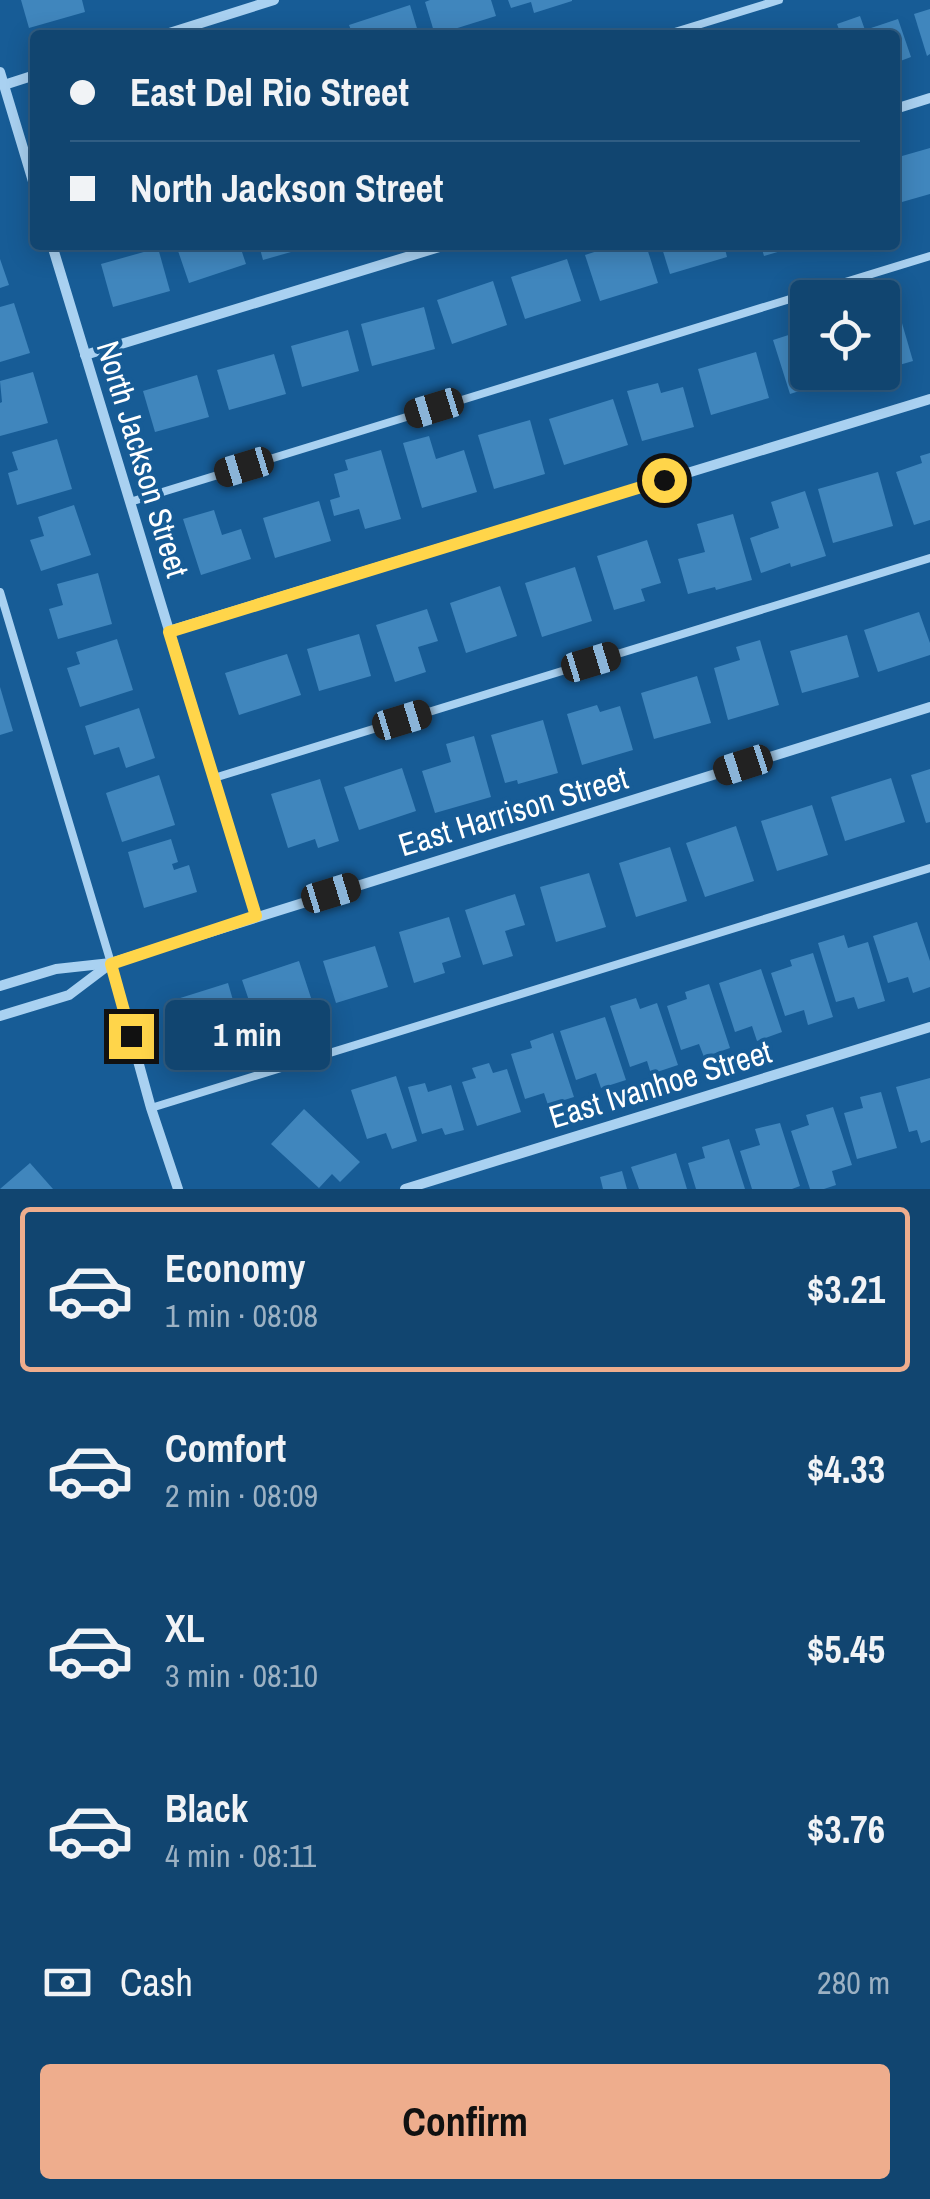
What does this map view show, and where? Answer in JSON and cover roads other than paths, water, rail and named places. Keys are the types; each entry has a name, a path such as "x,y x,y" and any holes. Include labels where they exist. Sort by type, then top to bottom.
{"street":[{"path":"179,30 274,0"},
{"path":"0,72 30,171"},
{"path":"4,85 30,77"},
{"path":"900,107 930,98"},
{"name":"North Jackson Street","path":"53,250 256,916"},
{"path":"84,355 430,250"},
{"path":"169,632 930,399"},
{"name":"East Harrison Street","path":"0,986 56,969 111,964 930,707"},
{"path":"111,964 178,1189"},
{"name":"East Harrison Street","path":"0,1016 69,995 111,964"},
{"name":"East Ivanhoe Street","path":"404,1189 930,1027"}],"lane":[{"path":"681,30 779,0"},
{"path":"130,502 930,256"},
{"path":"214,778 930,558"},
{"path":"0,592 111,964"},
{"path":"151,1108 930,868"}]}
